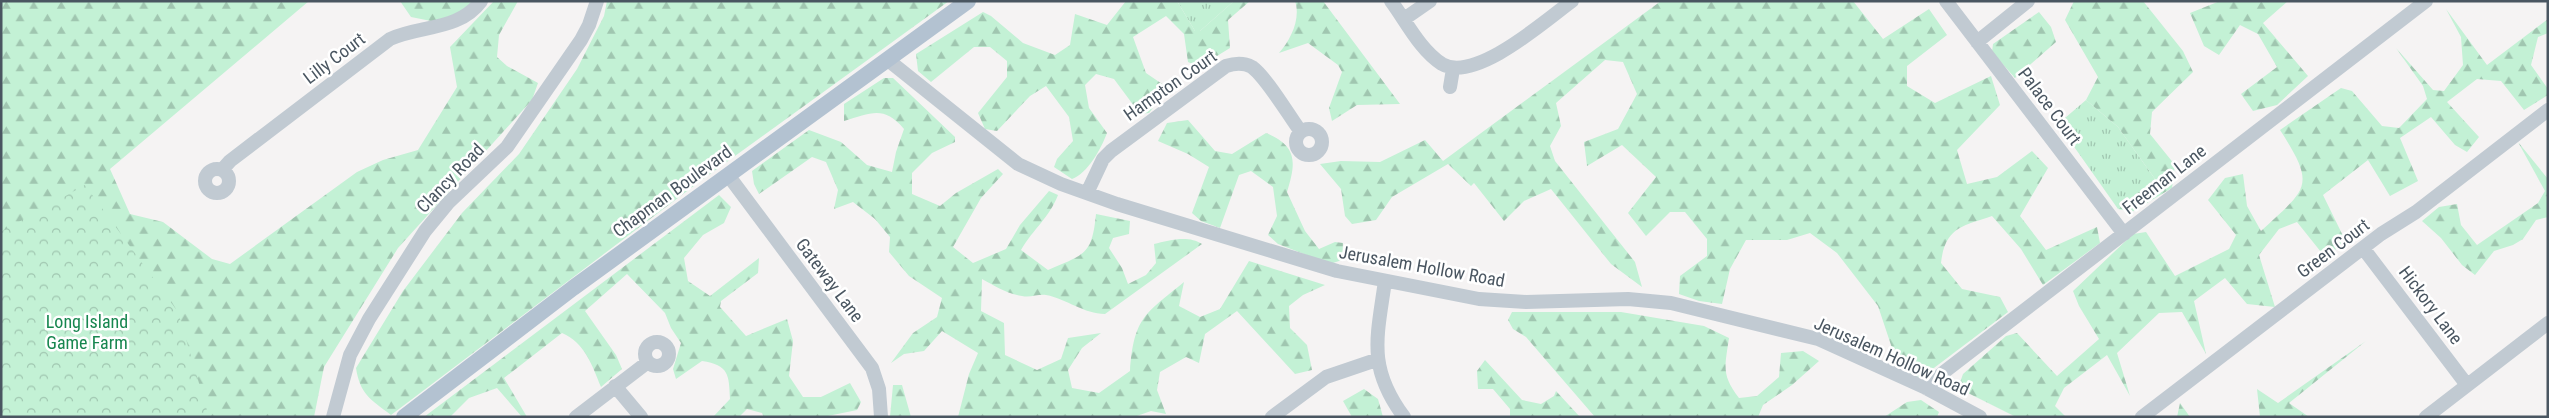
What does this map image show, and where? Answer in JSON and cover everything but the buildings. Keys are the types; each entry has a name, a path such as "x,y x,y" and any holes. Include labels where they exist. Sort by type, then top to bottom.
{"main road":[{"name":"Chapman Boulevard","path":"404,417 728,175 968,1"}],"street":[{"name":"Lilly Court","path":"222,170 237,155 390,39 403,32 454,22 472,11 481,1"},
{"name":"Clancy Road","path":"333,417 350,355 384,295 433,221 464,187 496,159 518,133 581,40 589,25 597,1"},
{"path":"1391,1 1429,51 1441,63 1456,69 1484,62 1494,57 1572,1"},
{"path":"1404,19 1430,1"},
{"name":"Palace Court","path":"1946,1 2124,234"},
{"path":"1977,42 2028,1"},
{"name":"Freeman Lane","path":"1926,388 2426,1"},
{"name":"Jerusalem Hollow Road","path":"888,60 1018,164 1039,175 1087,193 1292,258 1385,281 1496,301 1628,298 1672,303 1818,340 1926,388 1962,413 1980,417"},
{"name":"Hampton Court","path":"1087,193 1103,159 1111,150 1226,66 1239,63 1251,67 1262,78 1301,132"},
{"path":"1450,87 1456,69"},
{"name":"Green Court","path":"2142,417 2364,248 2416,212 2548,110"},
{"name":"Gateway Lane","path":"728,175 872,368 879,389 881,417"},
{"name":"Hickory Lane","path":"2364,248 2467,385"},
{"path":"1385,281 1376,341 1376,360 1392,400 1404,417"},
{"path":"2426,417 2548,323"},
{"path":"1272,417 1326,377 1376,360"},
{"path":"576,417 648,362"},
{"path":"615,386 641,417"}],"green space":[{"path":"1,1 309,1 110,169 130,214 163,222 212,259 230,264 357,172 383,160 418,150 457,87 450,47 494,1 518,1 499,35 497,57 507,66 538,83 532,100 398,248 324,367 314,417 89,417 1,289"},
{"path":"400,1 473,1 469,11 436,22 411,17"},
{"path":"607,1 949,1 699,182 391,415 377,405 363,390 356,368 403,291 462,213 519,154 577,69 604,16"},
{"path":"1126,1 1177,1 1195,31 1200,31 1234,1 1250,1 1228,20 1230,48 1199,67 1188,62 1184,34 1166,16 1133,37 1146,73 1168,88 1149,113 1140,114 1114,79 1096,74 1085,85 1089,108 1107,133 1098,153 1089,166 1072,179 1054,167 1057,159 1073,141 1069,117 1046,86 1030,96 997,131 985,129 978,113 1007,77 1007,61 990,47 974,47 931,82 918,71 916,54 983,12 991,16 1023,43 1055,55 1070,45 1075,14 1107,25"},
{"path":"1177,1 1234,1 1200,31 1195,31"},
{"path":"1295,1 1323,1 1400,104 1357,105 1332,121 1329,108 1342,72 1338,65 1308,43 1279,53 1294,29 1297,14"},
{"path":"1661,1 1853,1 1883,39 1929,9 1947,35 1907,66 1907,86 1935,103 1991,76 2000,105 1957,150 1967,184 1997,177 2032,151 2048,168 2020,216 2046,250 2097,227 2100,243 2043,285 2021,249 1992,216 1972,222 1957,230 1947,242 1941,263 1962,289 2000,297 2008,312 1922,377 1912,376 1896,360 1878,306 1837,253 1810,233 1787,240 1746,240 1730,269 1722,304 1699,301 1679,294 1680,276 1707,256 1707,239 1685,212 1670,212 1646,236 1628,213 1656,177 1622,145 1587,166 1584,142 1618,129 1637,94 1623,62 1605,60 1556,103 1561,126 1550,146 1555,161 1635,262 1642,287 1611,264 1551,189 1524,201 1504,221 1474,183 1471,186 1448,164 1392,197 1376,220 1352,224 1345,216 1341,189 1320,164 1341,161 1380,162 1425,140 1443,161"},
{"path":"2074,1 2143,1 2183,51 2193,72 2152,112 2150,134 2175,165 2172,188 2132,212 2118,209 2155,179 2118,127 2086,100 2098,77 2065,20"},
{"path":"2220,1 2288,1 2263,23 2308,76 2277,105 2253,111 2241,94 2277,67 2258,34 2240,25 2219,55 2204,46 2190,13"},
{"path":"2446,9 2487,65 2548,19 2548,33 2538,37 2531,65 2548,89 2548,95 2524,110 2501,81 2477,79 2447,102 2479,137 2467,152 2455,145 2431,117 2400,138 2418,181 2390,196 2368,160 2323,195 2346,242 2325,257 2297,222 2279,229 2259,255 2275,307 2247,304 2225,278 2194,301 2206,354 2182,312 2159,313 2117,353 2130,396 2107,355 2064,388 2055,406 2066,417 2016,417 1958,388 1963,374 2006,336 2017,333 2057,376 2099,339 2079,306 2073,291 2133,234 2146,232 2175,276 2229,249 2236,235 2208,200 2225,178 2243,174 2247,206 2261,231 2289,205 2302,186 2299,164 2280,130 2341,88 2352,91 2382,126 2399,128 2427,99 2423,86 2396,48 2433,90 2444,91 2463,65 2461,37"},
{"path":"2039,12 2051,27 2056,42 2015,78 1992,52 1993,44"},
{"path":"884,78 893,78 955,137 955,142 932,153 912,173 912,194 940,206 956,193 998,169 1003,174 981,198 953,247 973,263 1006,249 1020,225 1049,191 1058,195 1046,217 1021,250 1048,270 1078,256 1089,246 1096,214 1130,221 1129,234 1113,238 1109,248 1122,268 1128,284 1146,275 1156,263 1154,244 1185,239 1202,244 1105,314 1090,312 1046,295 1028,297 1017,295 982,279 981,311 1004,323 1005,355 1037,370 1061,359 1068,338 1101,333 1082,348 1068,370 1072,388 1099,393 1130,371 1132,353 1139,328 1144,318 1160,302 1184,282 1179,306 1200,317 1220,309 1249,261 1325,285 1303,295 1289,306 1290,328 1307,345 1312,370 1295,374 1237,311 1205,334 1199,363 1186,357 1160,372 1157,390 1166,414 1151,411 1134,417 958,417 969,374 978,353 942,331 924,351 904,354 891,363 913,333 937,317 942,298 909,276 889,252 890,237 875,219 853,202 834,209 838,190 826,162 812,157 759,194 754,184 752,171 809,130 841,142 867,165 892,172 896,152 904,129 897,121 890,116 877,113 844,121 844,104"},
{"path":"2086,100 2118,127 2155,179 2118,209 2058,124"},
{"path":"1188,120 1215,151 1232,154 1266,133 1284,144 1292,156 1293,164 1287,192 1305,231 1319,249 1335,242 1343,243 1342,260 1330,264 1278,244 1268,235 1277,216 1273,187 1251,171 1239,175 1220,228 1201,221 1192,213 1209,167 1188,154 1158,141 1167,123"},
{"path":"2518,142 2548,179 2548,217 2536,220 2523,239 2513,245 2494,251 2475,275 2462,265 2441,238 2422,221 2439,207 2457,204 2461,225 2477,245 2538,203 2545,191"},
{"name":"Long Island Game Farm","path":"85,185 178,312 209,417 1,417 1,232"},
{"path":"719,195 731,207 724,223 703,235 684,258 688,281 710,296 759,258 758,273 721,301 720,307 746,336 787,319 793,341 789,376 803,397 821,397 850,383 861,402 857,410 823,417 764,417 762,413 747,409 739,417 713,417 730,399 726,372 718,365 702,361 676,379 673,369 681,343 671,328 665,313 627,274 585,311 616,355 622,369 601,387 591,363 582,349 570,337 562,333 504,378 527,417 522,417 497,388 469,398 450,417 424,417"},
{"path":"1512,312 1621,312 1704,326 1729,338 1726,356 1727,376 1729,383 1739,398 1757,396 1779,377 1781,353 1803,351 1819,361 1792,385 1763,405 1758,417 1595,417 1526,337 1513,329 1508,320"},
{"path":"2366,341 2289,403 2309,417 2260,417 2257,389 2278,403"},
{"path":"1485,360 1522,400 1541,404 1554,396 1556,391 1580,417 1510,417 1510,409 1493,389 1478,389 1477,371"},
{"path":"893,385 902,385 911,417 890,417"},
{"path":"1364,389 1378,399 1383,417 1352,417 1343,401"},
{"path":"1921,400 1939,412 1937,417 1884,417 1907,402"},
{"path":"2180,403 2190,417 2177,417"}]}
